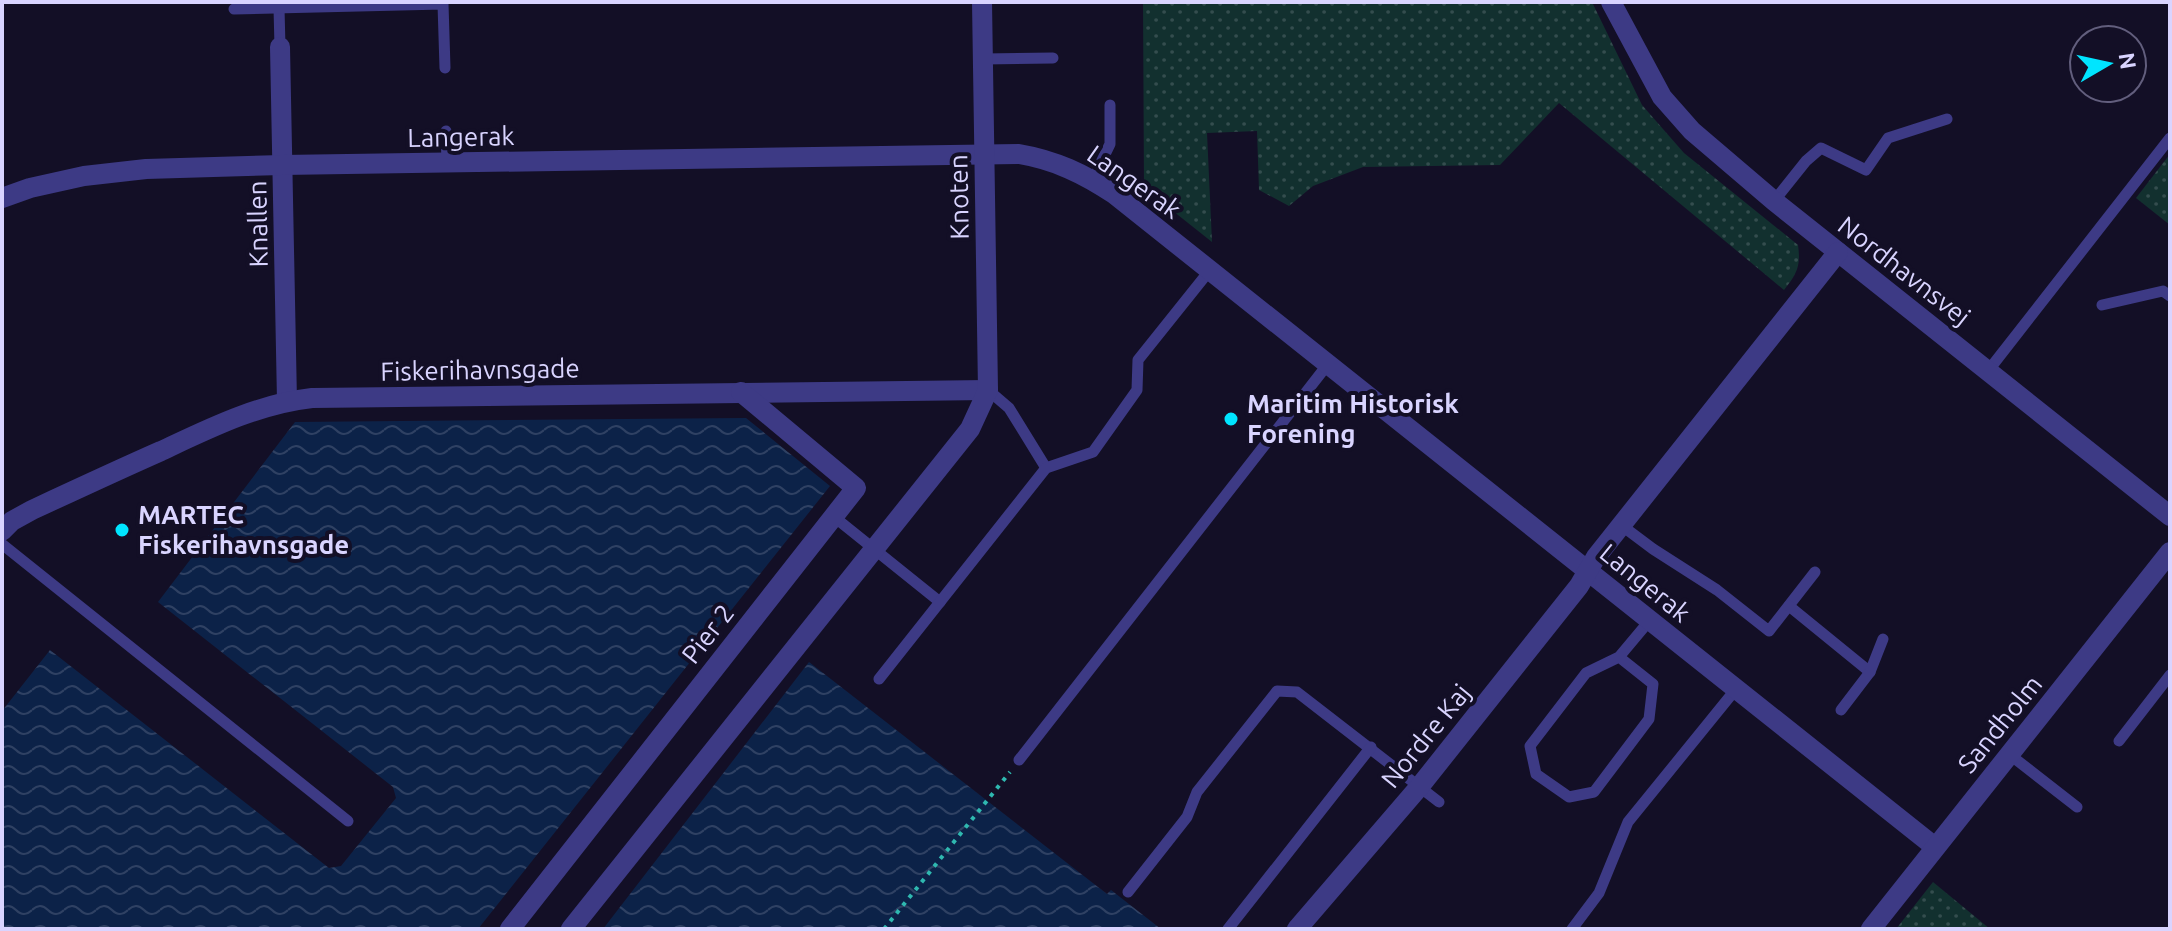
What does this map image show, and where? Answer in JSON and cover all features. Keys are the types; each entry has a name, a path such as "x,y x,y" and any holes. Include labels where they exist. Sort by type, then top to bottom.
{"street":[{"name":"Knoten","path":"982,2 988,390"},
{"name":"Nordhavnsvej","path":"1611,2 1662,97 1682,120 1774,201 2170,516"},
{"name":"Nordhavnsvej","path":"1629,2 1633,42"},
{"name":"Knallen","path":"280,47 287,401"},
{"name":"Langerak","path":"2,198 30,188 84,176 146,169 1019,154 1043,158 1093,179 1935,847"},
{"name":"Nordre Kaj","path":"1297,929 1420,786 1579,586 1621,525 1838,252"},
{"name":"Fiskerihavnsgade","path":"2,531 12,521 32,510 175,444 260,407 287,401 312,398 988,390"},
{"path":"571,929 970,429 988,390"},
{"name":"Pier 2","path":"510,929 856,488 741,392"},
{"name":"Sandholm","path":"1871,929 2170,552"}],"lane":[{"path":"234,9 443,4 445,68"},
{"path":"279,8 280,47"},
{"path":"983,59 1053,58"},
{"path":"1093,179 1110,144 1110,105"},
{"path":"1774,201 1806,161 1821,148 1866,170 1888,138 1947,119"},
{"path":"446,131 447,163"},
{"path":"1988,371 2170,138"},
{"path":"879,679 1046,468 1093,452 1137,390 1138,360 1210,270"},
{"path":"2102,305 2163,291 2170,296"},
{"path":"1019,760 1328,364"},
{"path":"988,390 1009,408 1046,468"},
{"path":"833,516 940,602"},
{"path":"1621,525 1717,590 1769,631 1815,572"},
{"path":"2,544 348,821"},
{"path":"1789,606 1870,672"},
{"path":"1619,657 1653,684 1649,719 1594,792 1569,797 1536,774 1530,746 1586,673 1619,657 1650,620"},
{"path":"1841,710 1870,672 1883,639"},
{"path":"2119,741 2170,675"},
{"path":"1572,929 1599,893 1628,822 1736,689"},
{"path":"1128,892 1187,817 1197,792 1277,691 1297,692 1439,802"},
{"path":"1228,929 1371,747"},
{"path":"2009,754 2077,807"}],"path":[{"path":"884,929 1019,760"}],"green space":[{"path":"1143,2 1592,2 1642,105 1684,153 1798,245 1797,269 1784,290 1559,103 1500,165 1363,167 1313,186 1289,206 1259,190 1257,131 1207,133 1212,242 1144,188"},
{"path":"2170,154 2170,225 2136,198"},
{"path":"1933,882 1990,929 1896,929"}],"water":[{"path":"746,418 830,486 478,929 2,929 2,711 50,650 329,868 341,866 396,798 393,787 158,602 295,422"},
{"path":"809,662 1107,894 1111,890 1161,929 603,929"}],"place":[{"name":"Maritim Historisk Forening","path":"1231,419"},
{"name":"MARTEC Fiskerihavnsgade","path":"122,530"}]}
